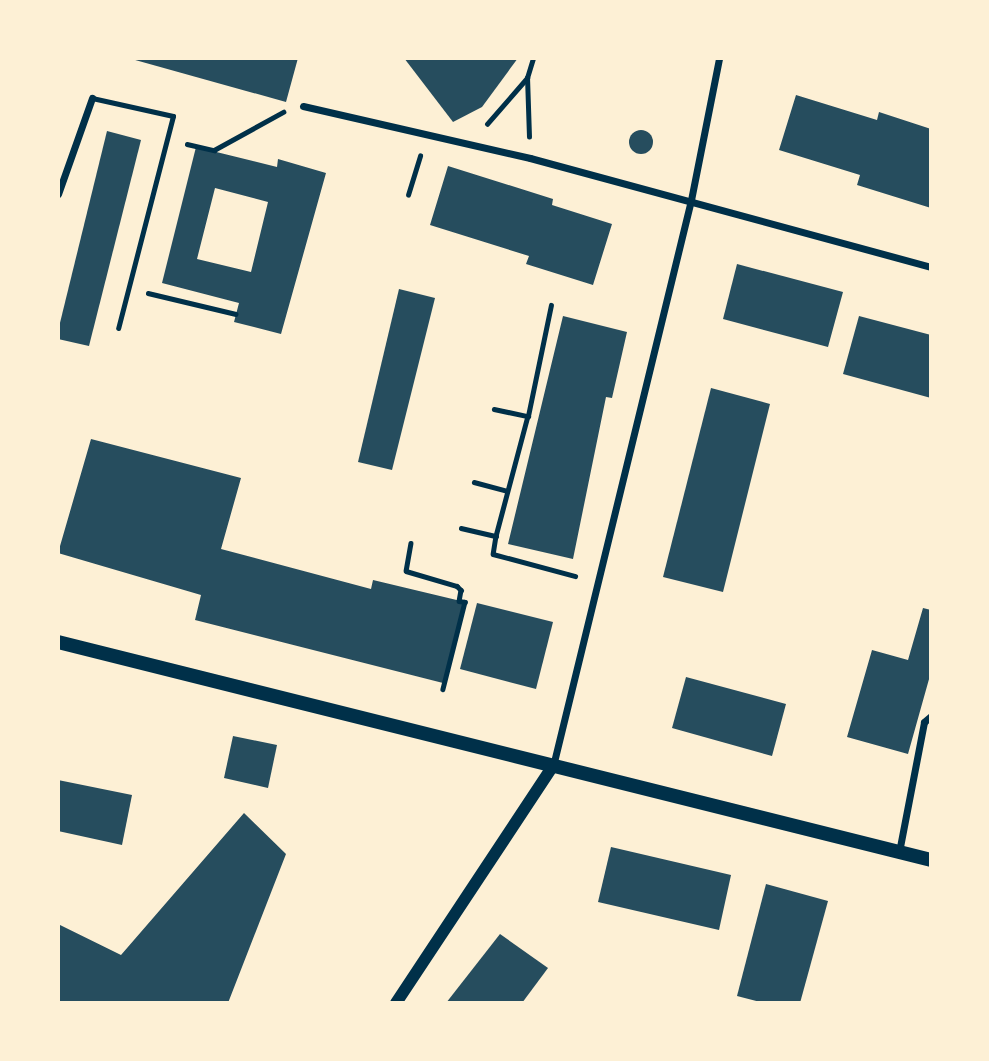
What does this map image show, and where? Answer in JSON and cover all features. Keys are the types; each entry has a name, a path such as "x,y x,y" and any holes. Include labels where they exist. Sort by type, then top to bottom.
{"main road":[{"path":"58,642 931,860"}],"street":[{"path":"396,1003 552,767 691,201 719,58"},
{"path":"58,194 92,98"},
{"path":"303,106 428,132 530,158 931,267"},
{"path":"899,853 924,722 931,716"}],"lane":[{"path":"92,98 173,116 118,328"}],"path":[{"path":"530,158 527,78 533,58"},
{"path":"471,144 527,78"},
{"path":"167,137 214,149 296,105 303,106"},
{"path":"408,195 428,132"},
{"path":"130,288 236,314"},
{"path":"551,306 528,416 493,554 576,576"},
{"path":"494,409 528,416"},
{"path":"474,482 507,491"},
{"path":"461,528 496,536"},
{"path":"411,543 406,571 457,586 461,590 459,601 465,602 443,688"}],"building":[{"path":"128,58 298,58 286,102"},
{"path":"404,58 518,58 482,107 453,122"},
{"path":"796,95 877,120 879,112 931,129 931,208 857,185 860,175 779,150"},
{"path":"641,130 650,133 653,142 650,151 641,154 632,151 629,142 632,133"},
{"path":"107,131 141,140 89,346 58,339 58,331"},
{"path":"196,147 277,167 278,159 326,173 281,334 234,322 239,303 162,283","holes":["215,188 268,202 251,272 197,259"]},
{"path":"448,166 553,199 552,205 612,224 593,285 526,264 529,256 430,225"},
{"path":"737,264 843,292 828,347 723,319"},
{"path":"399,289 435,298 392,470 358,462"},
{"path":"563,316 627,332 612,398 606,397 573,559 508,544"},
{"path":"859,316 931,335 931,398 843,374"},
{"path":"711,388 770,404 723,592 663,577"},
{"path":"91,439 241,478 221,549 371,589 373,580 465,602 443,683 195,620 201,595 58,553"},
{"path":"477,603 553,622 536,689 460,669"},
{"path":"923,608 931,610 931,672 908,754 847,737 872,650 908,660"},
{"path":"686,677 786,704 772,756 672,728"},
{"path":"233,736 277,745 268,788 224,778"},
{"path":"58,780 132,795 122,845 58,831"},
{"path":"244,813 286,854 228,1003 58,1003 58,924 121,955"},
{"path":"611,847 731,875 719,930 598,902"},
{"path":"766,884 828,901 800,1003 764,1003 737,996"},
{"path":"500,934 548,968 522,1003 446,1003"}]}
